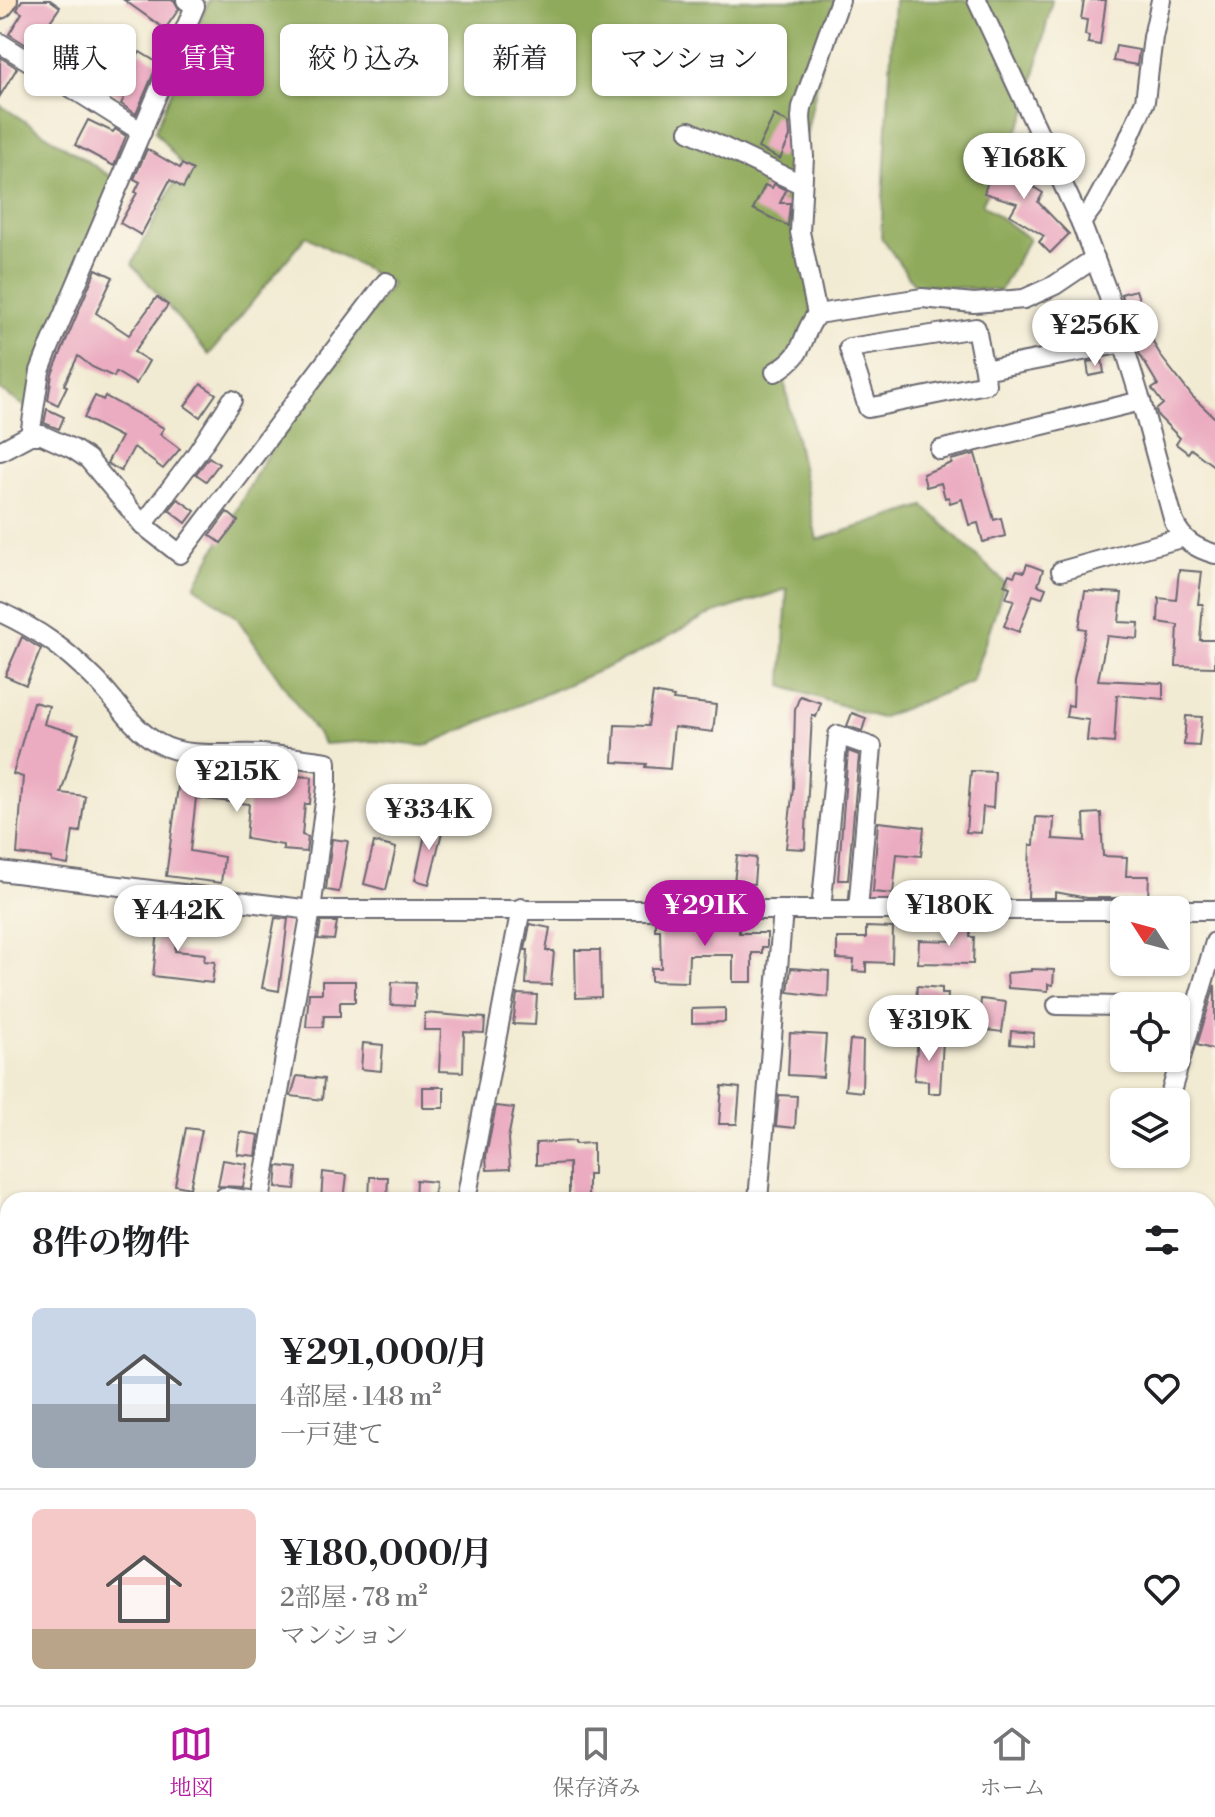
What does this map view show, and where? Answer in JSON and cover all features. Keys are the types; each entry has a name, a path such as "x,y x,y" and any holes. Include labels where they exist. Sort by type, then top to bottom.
{"main road":[{"path":"0,5 4,0"}],"street":[{"path":"30,435 40,371 195,6 186,0"},
{"path":"817,314 800,232 804,157 802,107 840,0"},
{"path":"977,0 1095,258 1124,343 1174,522 1181,538 1215,554"},
{"path":"1081,223 1122,154 1145,101 1161,0"},
{"path":"0,43 142,132"},
{"path":"689,131 801,184"},
{"path":"775,372 800,352 817,314 922,298 974,303 1024,299 1055,285 1095,258"},
{"path":"0,451 30,435 42,435 88,459 143,525 180,554 386,282"},
{"path":"976,328 984,370 986,384 868,408 849,348 976,328"},
{"path":"984,370 1124,343"},
{"path":"143,525 232,400"},
{"path":"940,450 1141,401"},
{"path":"1061,571 1181,538"},
{"path":"0,612 56,642 96,679 139,729 159,744 208,754 261,754 327,762 327,787 311,910 261,1192"},
{"path":"821,910 838,735 872,747 858,910"},
{"path":"0,871 311,910 1215,910"},
{"path":"468,1192 521,908"},
{"path":"759,1192 783,910"},
{"path":"1172,1088 1215,942"},
{"path":"1057,1005 1110,1006"},
{"path":"1190,1007 1196,1007"}],"green space":[{"path":"209,0 835,0 794,191 816,317 783,375 817,540 924,506 1005,583 972,682 880,718 782,686 787,589 706,616 633,656 425,746 373,741 324,744 237,618 195,586 265,458 392,284 306,236 209,355 132,264 183,166 155,131 169,96 264,96 264,24 199,24"},
{"path":"894,0 1052,0 1027,111 982,204 1029,239 1000,291 914,284 881,237"},
{"path":"0,105 113,178 29,409 0,390"}],"building":[{"path":"22,0 50,0 60,7 48,24 24,24 24,43 9,34 22,13 17,10"},
{"path":"124,0 174,0 179,9 168,24 158,24"},
{"path":"1084,0 1106,0 1100,45 1088,43 1089,36 1085,35 1087,20 1081,19"},
{"path":"1116,46 1139,50 1137,65 1113,61"},
{"path":"140,52 152,59 152,77 136,114 121,104 124,98 121,96 136,96 136,58"},
{"path":"0,57 17,68 0,96"},
{"path":"774,115 789,123 790,137 780,159 758,148"},
{"path":"88,120 126,136 114,166 75,145"},
{"path":"999,148 1011,152 1008,163 1020,166 1016,176 1043,193 1038,202 1069,234 1050,253 1039,242 1044,236 1010,215 1017,203 984,193"},
{"path":"147,149 180,168 182,164 193,170 183,188 170,180 141,235 120,223 137,193 140,182 134,179"},
{"path":"774,184 786,190 780,203 790,203 788,226 753,209 765,185 772,188"},
{"path":"96,269 113,277 96,313 129,335 157,297 168,305 134,352 149,361 136,384 116,372 114,377 92,367 78,356 58,405 48,400 52,374"},
{"path":"1136,290 1154,344 1163,359 1192,396 1215,418 1215,467 1191,449 1188,453 1176,444 1180,438 1158,416 1156,410 1163,404 1152,389 1158,385 1139,353 1121,294"},
{"path":"1085,307 1092,337 1071,341 1064,311"},
{"path":"1102,360 1104,373 1089,376 1087,362"},
{"path":"201,384 216,394 200,417 185,406"},
{"path":"95,396 103,400 105,396 164,428 160,434 180,449 163,469 134,447 121,471 107,463 121,437 84,418"},
{"path":"47,409 64,417 59,429 44,423"},
{"path":"975,454 994,520 1001,518 1005,536 983,542 978,523 969,525 962,499 950,503 949,497 945,498 941,483 926,487 923,474 952,463 951,460"},
{"path":"209,457 219,464 206,481 196,474"},
{"path":"178,499 195,511 186,523 169,510"},
{"path":"227,512 238,521 221,543 210,535"},
{"path":"1027,564 1043,570 1038,585 1046,588 1042,598 1033,595 1019,632 1004,626 1014,600 1006,598 1010,587 1004,585 1009,574 1014,576 1017,570 1024,572"},
{"path":"1179,570 1202,572 1198,604 1203,604 1200,640 1215,640 1215,667 1176,666 1178,625 1158,622 1159,598 1176,600"},
{"path":"1085,591 1122,593 1119,622 1139,623 1138,639 1107,636 1098,680 1163,683 1163,699 1117,695 1114,743 1087,741 1089,720 1066,717 1068,705 1073,706 1074,679 1086,629 1079,628"},
{"path":"22,637 41,649 26,685 5,676"},
{"path":"653,693 674,697 673,700 716,705 713,732 674,727 670,769 613,762 615,725 648,726"},
{"path":"800,696 821,703 816,717 812,715 805,849 786,848 793,788 795,709"},
{"path":"33,702 49,706 44,724 79,734 61,793 85,796 80,832 73,831 68,865 52,862 52,858 17,854 23,777 13,774"},
{"path":"852,713 866,718 862,731 847,726"},
{"path":"1186,716 1202,717 1199,746 1184,745"},
{"path":"848,751 859,755 848,880 838,880"},
{"path":"181,764 252,774 253,769 274,770 274,775 312,777 310,804 305,804 302,835 308,837 306,852 283,850 283,845 246,839 249,804 196,798 190,851 224,857 221,883 166,876"},
{"path":"971,771 995,772 993,808 983,807 981,833 966,832"},
{"path":"1101,813 1103,856 1127,857 1126,876 1149,876 1148,896 1087,898 1055,892 1055,898 1028,898 1030,845 1034,845 1036,817 1054,818 1053,839 1085,841 1084,814"},
{"path":"428,821 444,824 429,884 415,880"},
{"path":"878,822 924,827 921,856 897,854 893,894 873,892"},
{"path":"332,839 348,841 339,892 326,890"},
{"path":"374,842 396,848 386,890 364,884"},
{"path":"737,856 756,858 754,884 734,883"},
{"path":"161,904 178,906 175,951 205,954 204,961 215,962 212,983 153,976"},
{"path":"275,918 288,919 279,991 262,988"},
{"path":"321,922 337,922 334,940 318,939"},
{"path":"655,922 739,922 739,933 767,933 767,947 762,947 762,953 752,953 752,982 733,982 733,955 689,955 688,982 651,981 651,968 661,968 660,930 655,930"},
{"path":"955,922 970,922 970,937 974,937 973,964 918,963 919,940 955,941"},
{"path":"530,924 550,928 546,951 554,951 551,985 526,984 528,950 525,950"},
{"path":"866,927 893,928 892,963 866,962 866,972 853,971 854,960 837,959 837,938 866,938"},
{"path":"575,950 600,950 601,997 576,998"},
{"path":"791,968 829,971 828,997 788,992"},
{"path":"1031,969 1054,970 1053,985 1048,984 1048,991 1008,988 1007,973"},
{"path":"322,981 355,981 355,1002 340,1002 340,1016 324,1016 323,1027 306,1027 309,993 322,993"},
{"path":"392,982 416,983 414,1006 391,1005"},
{"path":"1215,985 1215,1050 1197,1045"},
{"path":"917,986 942,988 942,994 948,994 947,1009 916,1008"},
{"path":"517,994 537,995 535,1025 513,1024"},
{"path":"981,999 1006,1002 1002,1032 978,1029"},
{"path":"725,1008 725,1022 692,1023 692,1009"},
{"path":"425,1013 485,1018 484,1033 464,1032 463,1072 439,1071 441,1030 424,1030"},
{"path":"1011,1031 1034,1033 1033,1046 1010,1044"},
{"path":"790,1033 826,1035 823,1077 788,1075"},
{"path":"918,1038 943,1040 940,1093 928,1093 928,1081 914,1080"},
{"path":"850,1040 863,1041 862,1092 845,1090"},
{"path":"363,1043 383,1045 381,1071 361,1069"},
{"path":"297,1076 324,1079 322,1100 291,1096"},
{"path":"722,1086 740,1088 737,1124 719,1124"},
{"path":"423,1087 444,1087 444,1108 423,1108"},
{"path":"779,1095 797,1096 795,1128 776,1126"},
{"path":"496,1106 514,1108 508,1139 510,1169 487,1170 486,1156"},
{"path":"186,1128 202,1130 190,1188 175,1185"},
{"path":"240,1132 259,1135 256,1156 237,1154"},
{"path":"536,1143 593,1143 593,1174 588,1174 588,1192 569,1192 569,1163 536,1165"},
{"path":"223,1160 247,1164 243,1187 218,1186"},
{"path":"278,1166 297,1168 295,1189 276,1187"},
{"path":"323,1172 347,1175 345,1192 322,1192"},
{"path":"370,1177 388,1177 387,1192 369,1192"},
{"path":"416,1180 435,1182 434,1192 415,1192"}]}
